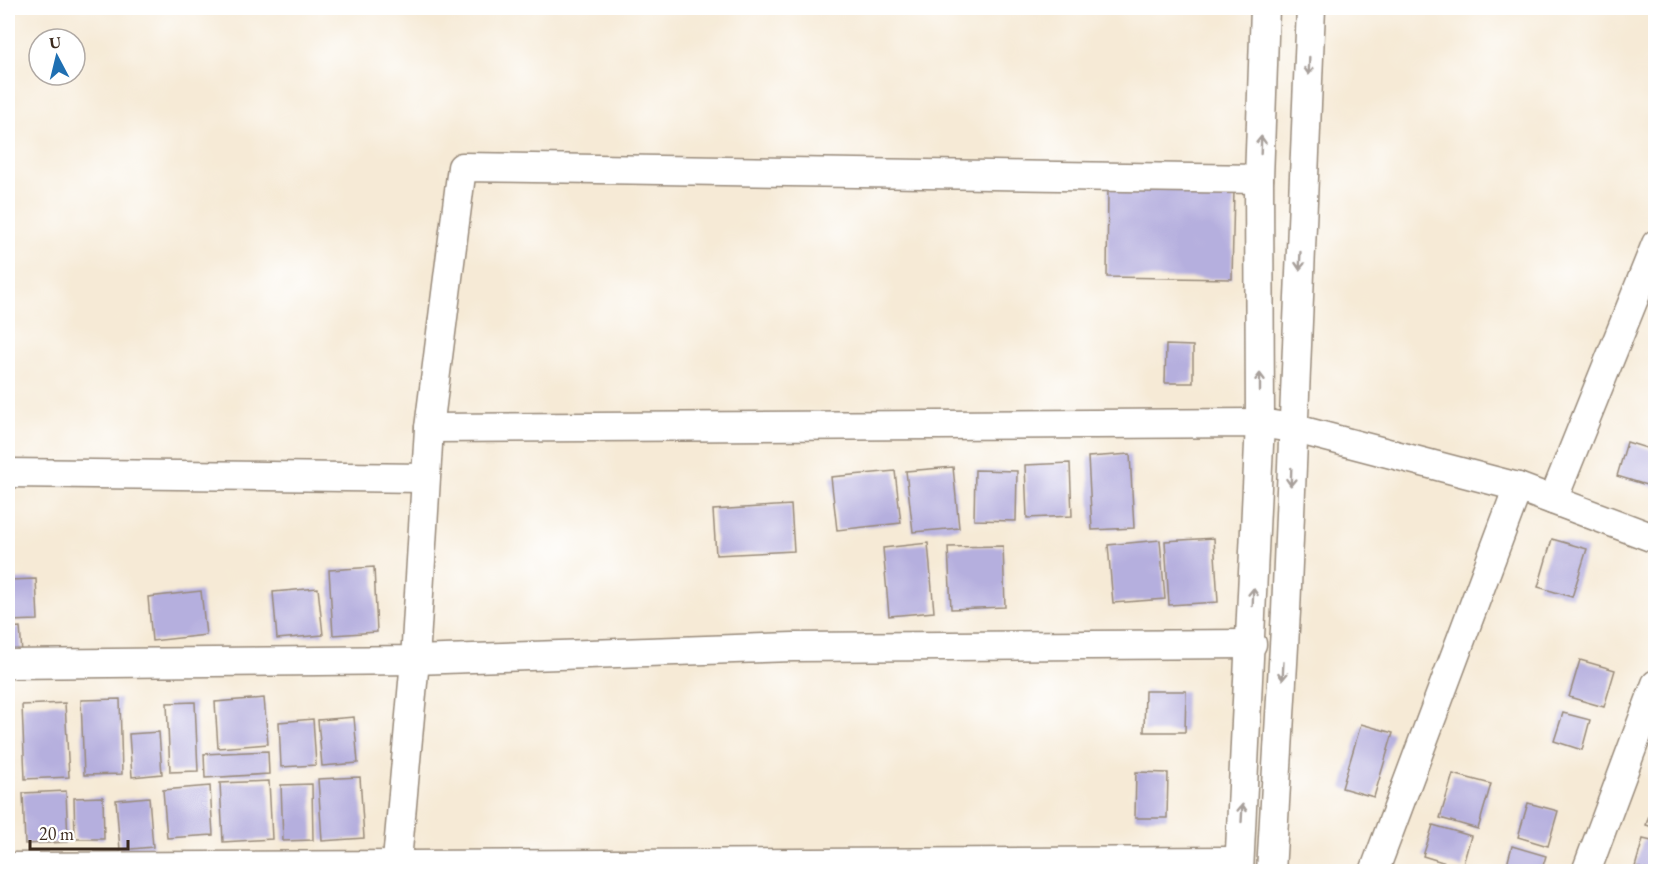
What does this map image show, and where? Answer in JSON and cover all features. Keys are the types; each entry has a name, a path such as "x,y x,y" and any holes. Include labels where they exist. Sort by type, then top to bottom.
{"street":[{"path":"8,867 397,869 1239,866 1252,644 1260,423 1259,178 1265,8"},
{"path":"1271,872 1286,611 1311,8"},
{"path":"397,869 416,660 424,478 462,167 1259,178"},
{"path":"1553,500 1656,244"},
{"path":"429,428 1260,423 1292,428 1518,487 1656,539"},
{"path":"8,473 424,478"},
{"path":"1374,872 1518,487"},
{"path":"8,664 416,660 793,647 1252,644"},
{"path":"1586,872 1656,684"}],"building":[{"path":"1108,187 1234,189 1232,279 1107,277"},
{"path":"1166,345 1193,346 1193,383 1165,383"},
{"path":"1627,442 1656,451 1656,488 1617,476"},
{"path":"1130,454 1134,528 1092,530 1088,457"},
{"path":"1070,463 1072,516 1027,518 1025,465"},
{"path":"953,467 959,528 913,532 906,471"},
{"path":"975,470 1017,471 1016,521 974,520"},
{"path":"895,471 901,523 837,530 831,477"},
{"path":"791,505 794,551 716,555 713,510"},
{"path":"1214,538 1218,602 1169,605 1165,541"},
{"path":"1552,539 1587,549 1572,597 1538,587"},
{"path":"1160,540 1165,599 1113,603 1108,545"},
{"path":"928,543 934,612 889,616 883,548"},
{"path":"1003,546 1005,607 951,609 948,547"},
{"path":"374,567 377,632 333,635 329,570"},
{"path":"36,579 38,620 8,621 8,580"},
{"path":"318,588 323,635 277,639 273,592"},
{"path":"201,591 206,635 152,641 148,597"},
{"path":"20,627 22,653 8,654 8,628"},
{"path":"1580,660 1615,670 1604,707 1569,697"},
{"path":"1145,691 1186,691 1185,732 1144,732"},
{"path":"264,698 268,744 218,748 215,702"},
{"path":"120,699 122,774 84,775 81,700"},
{"path":"195,702 198,771 170,772 167,703"},
{"path":"65,703 69,777 25,779 22,705"},
{"path":"1563,713 1590,720 1582,750 1554,741"},
{"path":"354,717 358,763 322,766 318,720"},
{"path":"313,719 316,765 281,767 279,722"},
{"path":"1361,724 1393,733 1374,797 1342,788"},
{"path":"159,732 162,774 132,777 129,734"},
{"path":"268,751 269,774 205,778 204,754"},
{"path":"1136,772 1168,773 1167,818 1135,818"},
{"path":"1453,774 1491,784 1478,829 1440,818"},
{"path":"360,777 364,838 322,841 318,779"},
{"path":"269,781 272,839 223,842 220,783"},
{"path":"312,784 313,840 283,841 281,785"},
{"path":"210,786 213,835 167,838 163,790"},
{"path":"66,791 68,842 25,844 23,793"},
{"path":"1656,796 1656,828 1646,825"},
{"path":"103,797 104,839 75,839 74,798"},
{"path":"149,797 153,847 120,850 116,800"},
{"path":"1528,803 1558,811 1548,846 1518,837"},
{"path":"1433,825 1471,836 1462,868 1423,856"},
{"path":"1643,839 1656,842 1656,872 1635,867"},
{"path":"1512,846 1546,856 1541,872 1505,872"}]}
